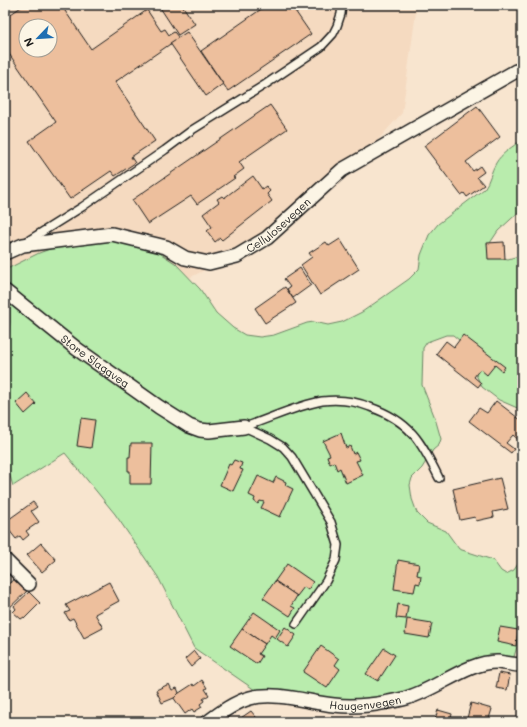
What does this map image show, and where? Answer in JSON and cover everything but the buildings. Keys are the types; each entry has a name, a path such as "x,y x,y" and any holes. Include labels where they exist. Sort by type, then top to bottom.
{"street":[{"name":"Cellulosevegen","path":"5,253 23,244 112,234 166,248 185,258 209,263 237,256 267,238 342,170 519,70"},
{"name":"Store Slaggveg","path":"5,291 83,354 189,426 208,431 244,427"},
{"path":"5,560 30,584"},
{"name":"Haugenvegen","path":"208,722 230,706 249,698 265,696 358,707 405,699 425,692 465,671 481,665 497,662 522,665"}],"lane":[{"path":"23,244 82,207 192,130 266,84 321,47 338,26 342,5"},
{"path":"244,427 321,402 339,400 358,402 391,416 408,428 421,444 440,478"},
{"path":"244,427 277,443 292,457 331,522 338,545 336,560 326,581 296,624"}],"shaded area":[{"path":"5,5 417,5 402,113 336,187 247,249 189,278 175,263 72,241 39,253 5,270"}],"green space":[{"path":"522,140 522,209 498,231 490,243 494,256 508,259 522,255 522,410 499,400 482,387 459,340 453,335 446,335 427,342 423,348 422,385 435,418 441,439 439,445 433,450 422,468 412,478 410,485 412,499 417,513 427,523 446,531 459,549 493,560 501,571 506,574 514,570 522,558 522,630 513,660 488,661 403,703 268,699 194,648 158,577 115,514 65,453 13,486 5,459 5,366 10,322 10,293 5,270 39,253 72,241 93,237 144,243 175,263 200,289 216,313 233,328 245,335 260,337 274,335 307,323 314,322 328,325 342,322 362,312 409,279 419,269 421,255 429,235 438,224 484,189 488,183 494,166 501,156"}]}
